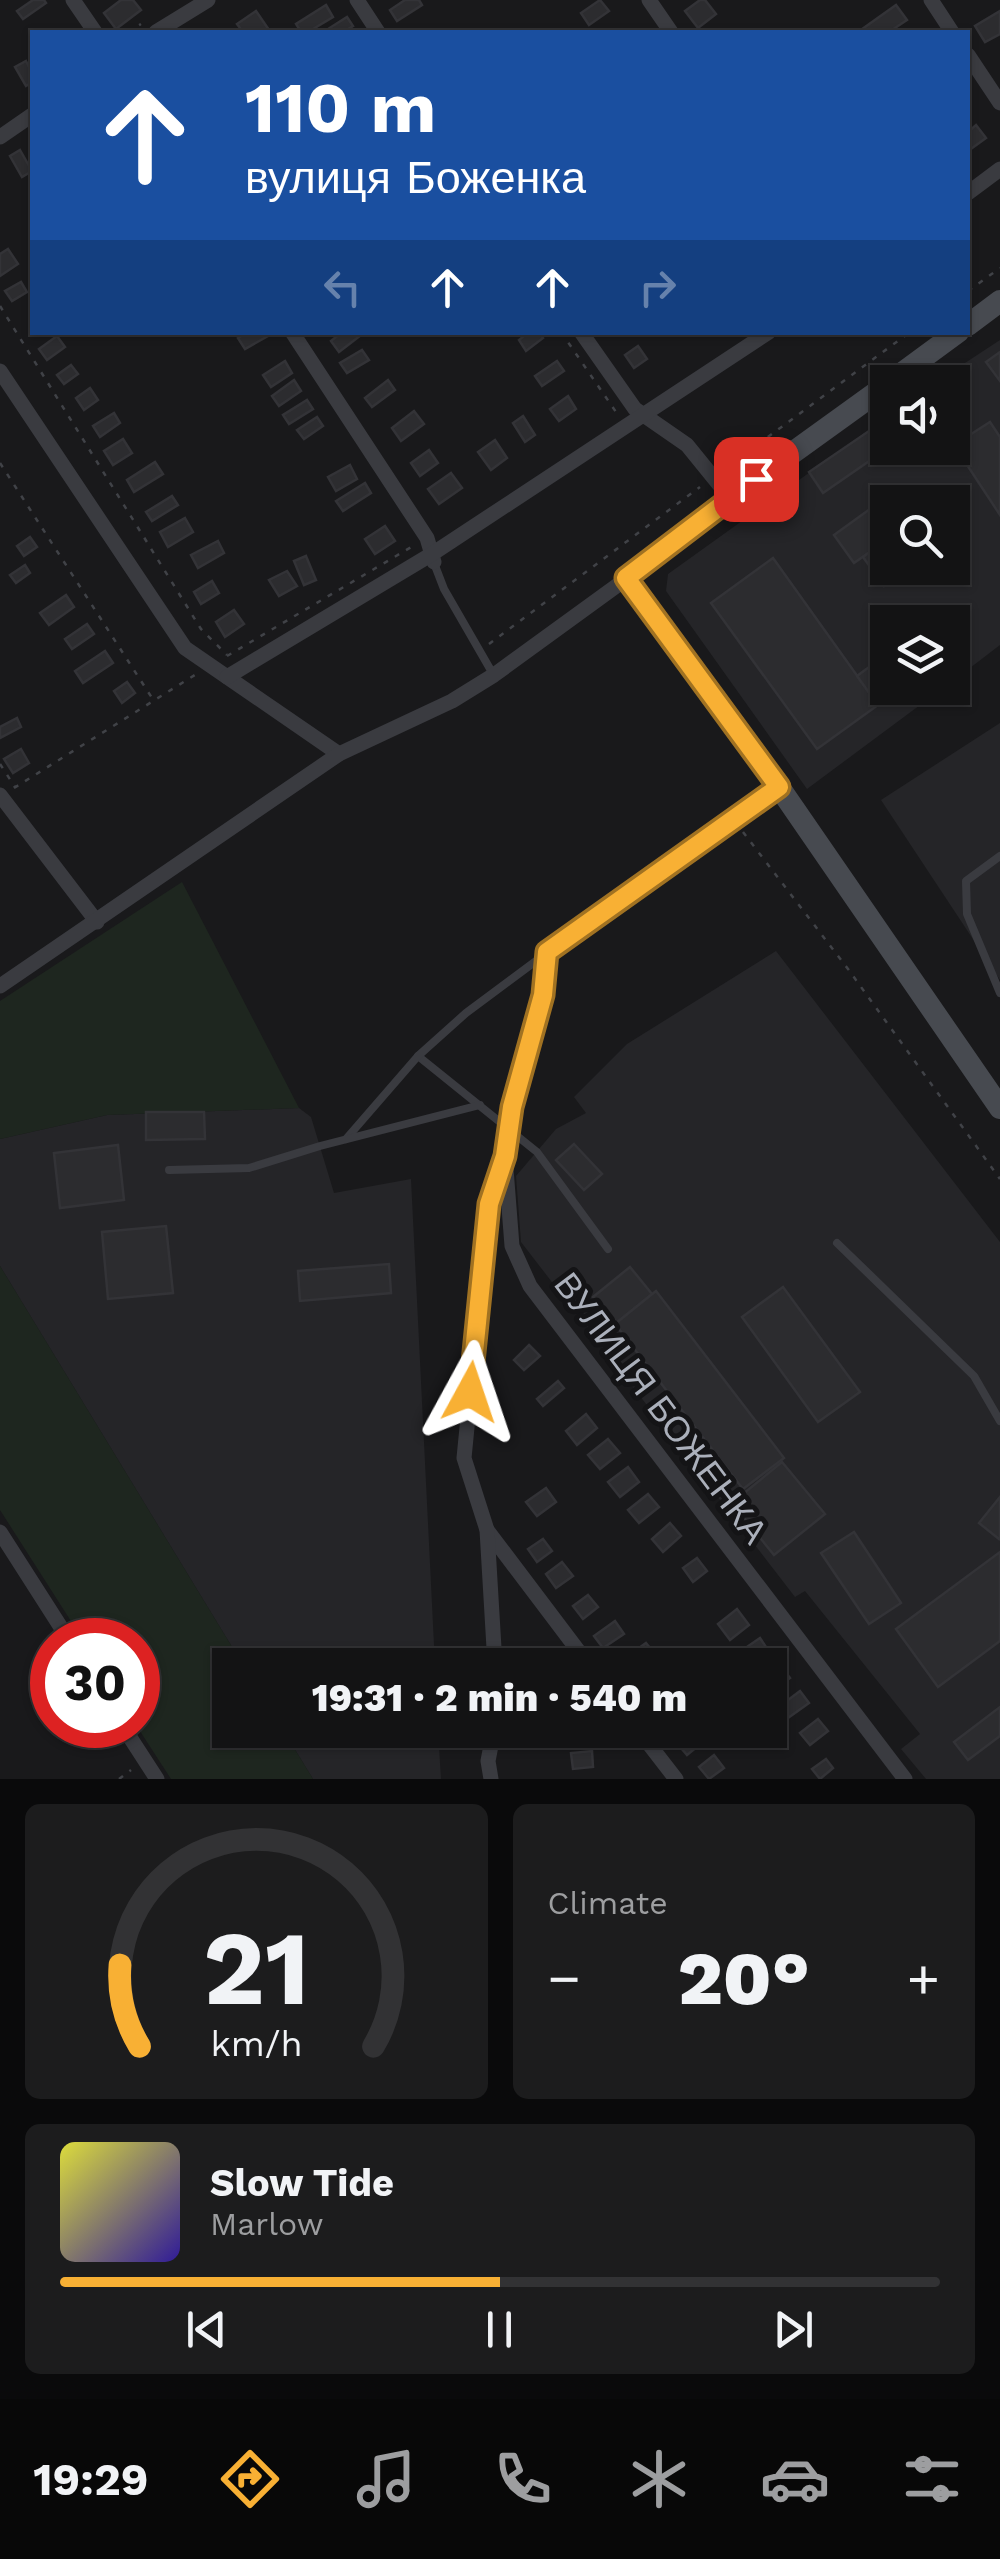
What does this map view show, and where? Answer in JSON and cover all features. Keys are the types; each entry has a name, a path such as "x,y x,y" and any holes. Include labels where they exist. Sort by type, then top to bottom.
{"street":[{"path":"73,0 93,30"},
{"path":"159,30 208,0"},
{"path":"356,0 377,30"},
{"path":"649,0 670,30"},
{"path":"931,0 951,30"},
{"path":"970,58 1000,104"},
{"path":"0,138 30,116"},
{"path":"970,192 1000,169"},
{"path":"970,324 1000,301"},
{"path":"294,335 431,552"},
{"path":"583,335 635,409 688,445 730,498"},
{"path":"227,677 431,552 764,335"},
{"path":"905,365 928,341"},
{"path":"0,371 185,648 339,754"},
{"path":"0,986 339,754 452,701 494,675 870,396"},
{"path":"626,578 779,787 1000,1108"},
{"path":"547,952 779,787"},
{"path":"5,793 97,922"},
{"name":"ВУЛИЦЯ БОЖЕНКА","path":"547,952 543,995 505,1156 512,1246 530,1286 906,1779"},
{"path":"494,1648 487,1530 464,1458 489,1204 505,1156"},
{"path":"487,1530 576,1648"},
{"path":"0,1532 55,1618"},
{"path":"137,1748 158,1779"},
{"path":"491,1748 491,1779"},
{"path":"652,1748 676,1779"}],"lane":[{"path":"431,552 444,589 494,675"},
{"path":"1000,856 966,881 967,914 1000,992"},
{"path":"345,1140 418,1056 466,1013 547,952"},
{"path":"418,1056 536,1152 608,1249"},
{"path":"169,1170 249,1168 480,1105"},
{"path":"837,1243 974,1376 1000,1421"}],"path":[{"path":"970,290 1000,268"},
{"path":"0,306 201,629 228,656"},
{"path":"564,335 617,414"},
{"path":"480,651 906,335"},
{"path":"0,463 154,701"},
{"path":"0,764 5,793 210,666 431,552"},
{"path":"733,819 1000,1179"}],"shaded area":[{"path":"1000,340 1000,645 970,668 970,605 870,605 870,705 920,705 807,789 666,591 668,574 870,429 870,465 970,465 970,365 962,365"},
{"path":"1000,723 1000,980 881,800"},
{"path":"182,882 299,1108 107,1115 0,1139 0,1001"},
{"path":"776,951 1000,1242 1000,1779 926,1779 901,1749 920,1734 805,1591 795,1597 521,1242 516,1176 556,1129 586,1113 574,1097 627,1044"},
{"path":"299,1108 311,1117 334,1193 411,1179 434,1648 233,1648 0,1266 0,1139 107,1115"},
{"path":"0,1266 233,1648 212,1648 212,1748 294,1748 313,1779 171,1779 151,1748 160,1748 160,1618 69,1618 0,1510"},
{"path":"294,1748 439,1748 441,1779 313,1779"}],"building":[{"path":"33,0 46,3 23,19 17,11"},
{"path":"121,0 133,0 141,10 116,29 104,13"},
{"path":"405,0 419,0 422,5 397,21 390,10"},
{"path":"600,0 609,11 589,25 581,13"},
{"path":"705,0 716,14 698,28 685,11"},
{"path":"326,5 333,17 311,30 300,30 296,24"},
{"path":"896,5 907,20 892,30 861,30"},
{"path":"256,11 269,30 242,30 237,24"},
{"path":"1000,11 1000,34 985,42 975,26"},
{"path":"347,17 353,26 346,30 328,29"},
{"path":"26,61 30,83 26,86 15,67"},
{"path":"976,125 986,138 970,150 970,130"},
{"path":"20,150 30,172 22,177 10,156"},
{"path":"8,249 18,264 0,276 0,254"},
{"path":"21,282 27,292 12,301 5,291"},
{"path":"242,335 268,336 245,349 238,338"},
{"path":"338,335 361,335 339,352 331,341"},
{"path":"525,335 543,338 526,351 519,340"},
{"path":"57,336 65,347 47,360 39,349"},
{"path":"638,346 647,359 634,368 625,355"},
{"path":"362,350 369,360 347,373 340,363"},
{"path":"1000,352 1000,381 986,362"},
{"path":"285,361 292,373 271,387 263,375"},
{"path":"557,361 564,371 542,386 535,376"},
{"path":"71,365 78,374 64,384 57,375"},
{"path":"294,380 301,391 279,406 272,396"},
{"path":"388,380 395,390 372,407 365,398"},
{"path":"90,388 98,400 84,410 76,398"},
{"path":"568,396 576,409 559,421 550,409"},
{"path":"307,400 313,409 289,424 283,415"},
{"path":"414,411 424,424 401,441 392,428"},
{"path":"114,413 120,423 100,437 93,426"},
{"path":"523,416 535,435 525,442 513,423"},
{"path":"317,417 323,426 304,439 297,430"},
{"path":"990,422 1000,437 1000,515 967,465 970,435"},
{"path":"870,430 870,460 823,493 809,472"},
{"path":"123,439 132,453 113,465 104,451"},
{"path":"495,440 507,458 491,470 478,452"},
{"path":"429,450 438,463 420,476 411,463"},
{"path":"155,462 163,474 134,492 127,480"},
{"path":"350,465 357,479 336,491 328,477"},
{"path":"451,473 462,488 439,504 428,489"},
{"path":"365,483 371,493 343,511 336,501"},
{"path":"172,496 178,505 152,521 146,512"},
{"path":"870,509 870,552 854,563 834,535"},
{"path":"185,518 193,532 168,547 160,532"},
{"path":"385,526 395,541 375,554 365,539"},
{"path":"30,537 37,547 24,556 17,546"},
{"path":"218,541 224,553 198,568 191,555"},
{"path":"306,556 316,580 304,585 294,561"},
{"path":"773,558 870,694 870,705 878,705 817,749 711,603"},
{"path":"25,565 30,573 16,583 10,575"},
{"path":"287,571 297,586 279,596 269,580"},
{"path":"212,581 219,593 201,604 194,592"},
{"path":"66,595 74,607 49,625 40,613"},
{"path":"234,610 244,624 225,637 216,622"},
{"path":"87,624 94,634 72,649 65,639"},
{"path":"105,651 113,663 83,683 75,671"},
{"path":"870,666 870,694 857,676"},
{"path":"127,682 135,693 122,703 114,691"},
{"path":"17,718 21,727 0,738 0,727"},
{"path":"21,749 29,763 13,773 4,759"},
{"path":"146,1112 204,1112 205,1139 146,1140"},
{"path":"574,1144 602,1174 584,1190 556,1160"},
{"path":"118,1145 124,1200 60,1208 54,1153"},
{"path":"166,1226 173,1293 108,1299 102,1232"},
{"path":"389,1264 391,1293 300,1301 298,1271"},
{"path":"630,1267 652,1294 615,1324 593,1297"},
{"path":"783,1287 860,1392 818,1422 742,1317"},
{"path":"656,1291 784,1458 743,1489 615,1324"},
{"path":"529,1345 540,1356 524,1370 514,1360"},
{"path":"558,1381 564,1388 543,1406 537,1399"},
{"path":"586,1414 597,1428 577,1445 566,1431"},
{"path":"608,1439 620,1453 600,1469 588,1455"},
{"path":"782,1462 825,1514 774,1555 732,1503"},
{"path":"628,1467 639,1482 620,1497 608,1482"},
{"path":"546,1488 556,1502 537,1516 526,1502"},
{"path":"648,1494 659,1507 639,1523 628,1510"},
{"path":"1000,1497 1000,1537 999,1539 979,1523"},
{"path":"670,1523 681,1536 663,1552 652,1539"},
{"path":"854,1532 901,1603 869,1624 821,1553"},
{"path":"543,1539 552,1551 537,1562 528,1549"},
{"path":"1000,1552 1000,1641 938,1687 896,1629"},
{"path":"697,1558 707,1571 693,1582 683,1568"},
{"path":"562,1562 573,1576 556,1588 546,1574"},
{"path":"588,1595 598,1607 583,1619 573,1606"},
{"path":"737,1609 749,1625 730,1640 718,1624"},
{"path":"615,1621 624,1634 603,1648 594,1636"},
{"path":"760,1638 767,1648 745,1648"},
{"path":"800,1691 809,1703 788,1718 787,1701"},
{"path":"1000,1707 1000,1736 968,1760 954,1742"},
{"path":"818,1719 828,1731 810,1745 800,1733"},
{"path":"592,1751 593,1767 573,1769 571,1753"},
{"path":"714,1755 724,1768 709,1779 699,1767"},
{"path":"826,1759 833,1768 820,1779 812,1769"}],"route":[{"path":"470,1392 489,1204 505,1156 512,1107 543,995 547,952 779,787 626,578 756,479"}]}
